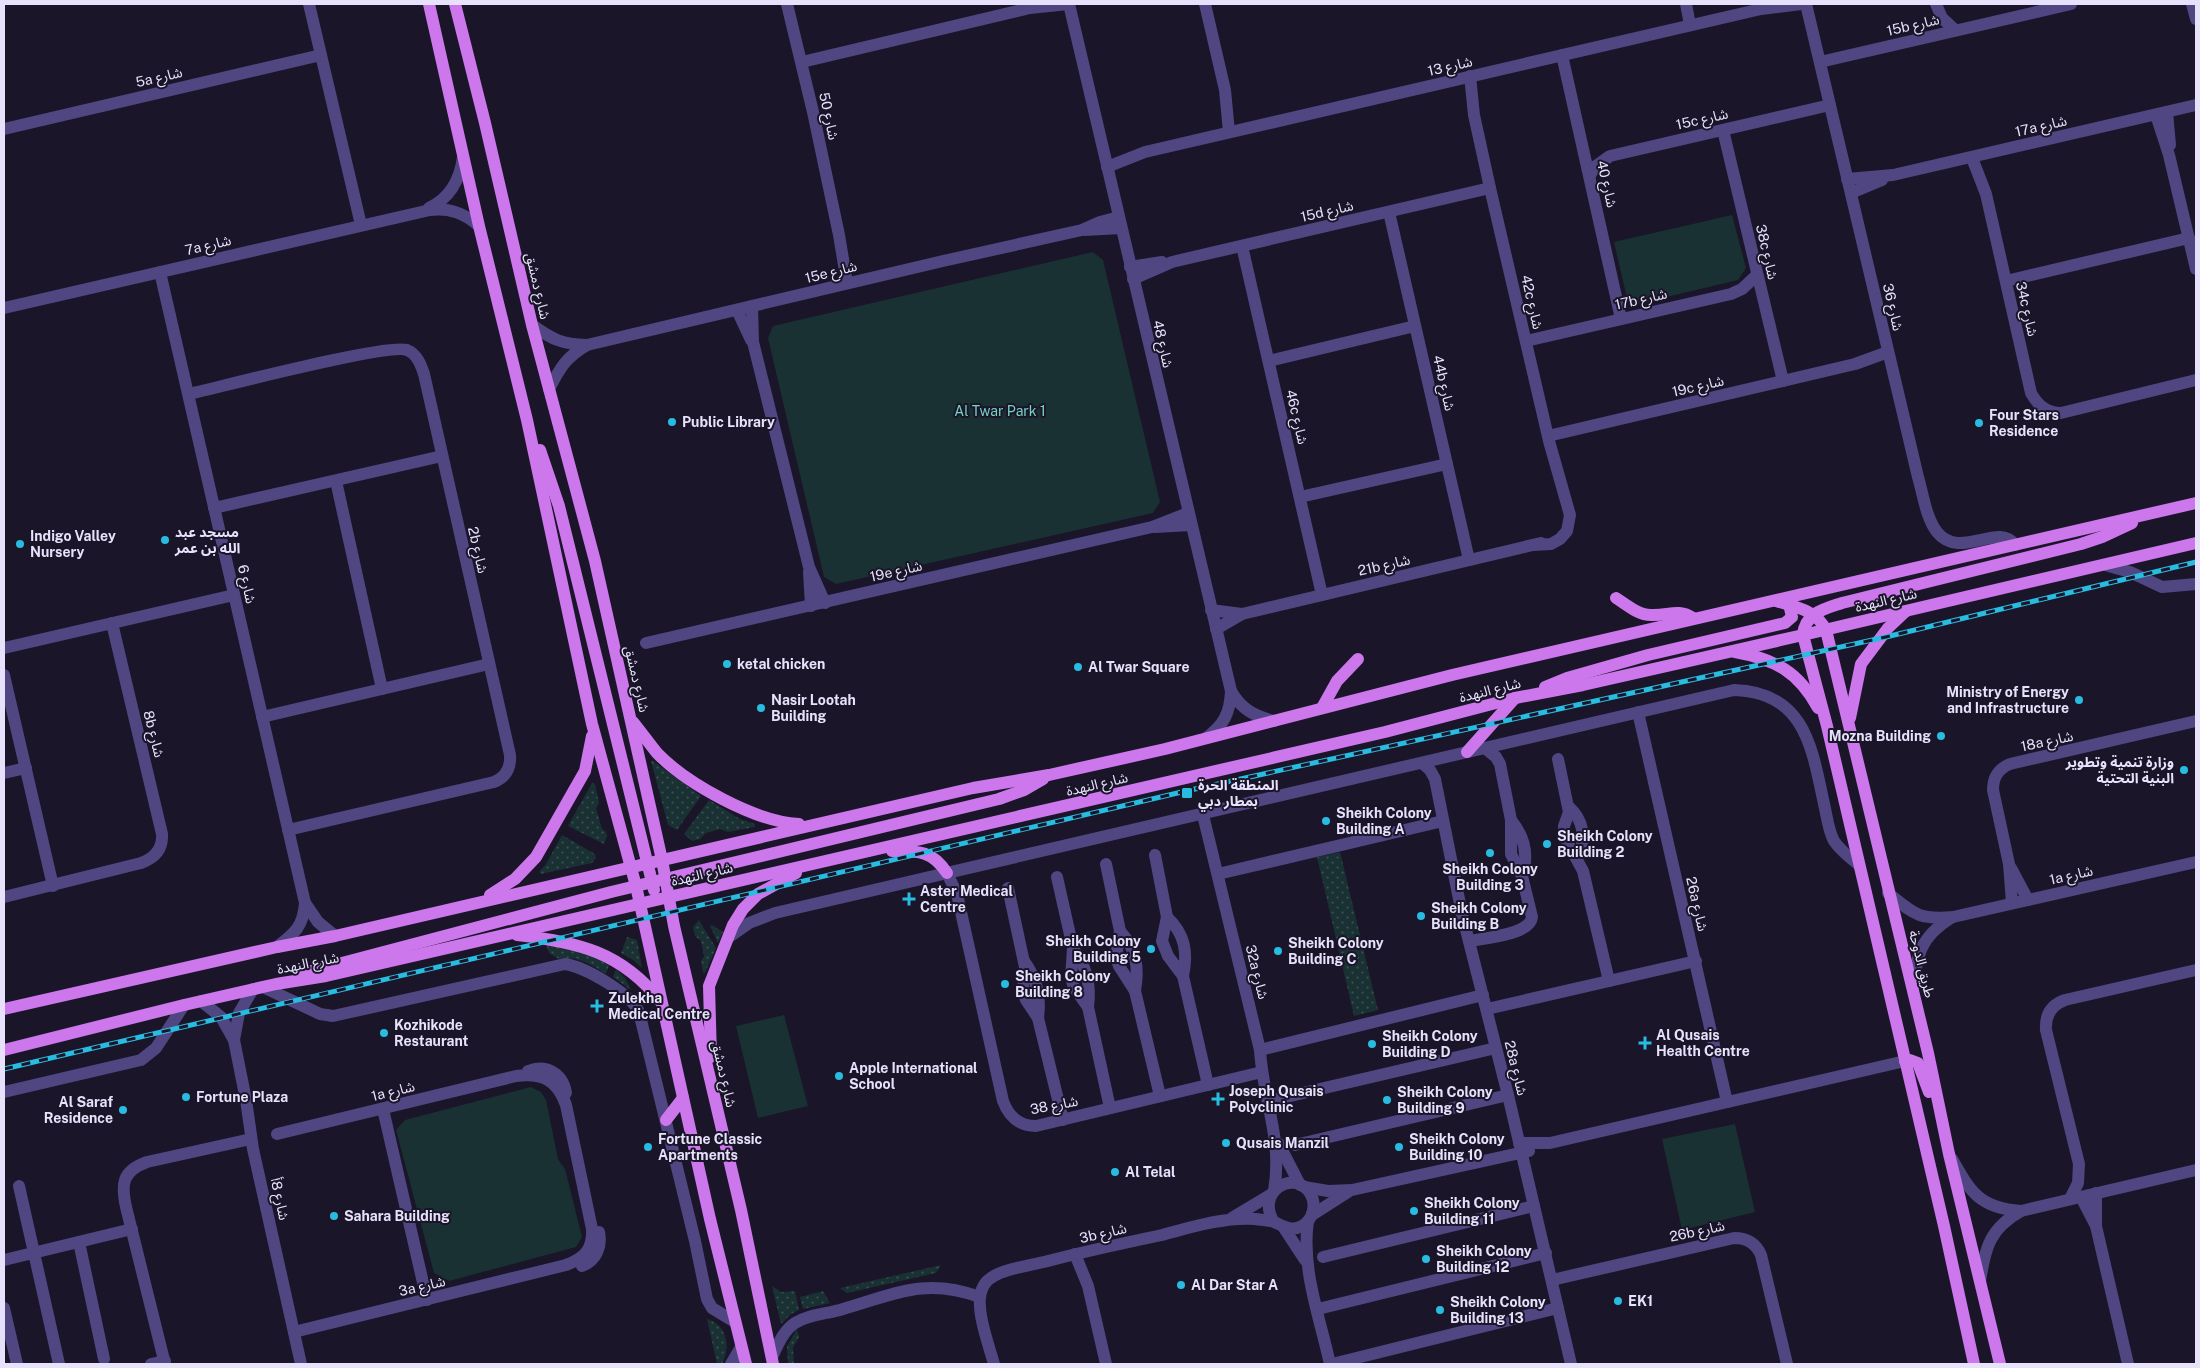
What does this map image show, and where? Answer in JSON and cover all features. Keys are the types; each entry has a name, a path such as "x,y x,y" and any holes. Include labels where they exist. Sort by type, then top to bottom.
{"main road":[{"path":"429,4 479,226 527,420 592,724 636,886 683,1098 746,1364"},
{"name":"شارع دمشق","path":"457,5 532,325 595,561 662,860 665,879 662,899 709,1074 773,1361"},
{"path":"527,420 548,470 560,506 652,882 662,899"},
{"name":"شارع النهدة","path":"4,1009 277,947 335,936 996,784 1050,775 1693,618 2196,503"},
{"path":"1974,1364 1827,726 1802,635 1806,624 1814,614 1842,603 2081,544 2102,537 2150,514"},
{"name":"شارع النهدة","path":"4,1050 264,986 326,976 662,899 1385,732 1515,698 1583,685 1826,630 2196,543"},
{"path":"1616,598 1633,610 1645,614 1681,612 1693,618"},
{"path":"1776,600 1814,614"},
{"path":"1529,695 1553,683 1580,674 1648,655 1785,623 1792,616 1789,604"},
{"path":"1848,726 1861,664 1888,628 1907,610"},
{"name":"طريق الدوحة","path":"1814,614 1826,630 1928,1053 1949,1154 2000,1364"},
{"path":"1731,651 1772,661 1786,669 1805,688 1827,726"},
{"path":"1322,708 1337,681 1358,659"},
{"path":"1467,752 1515,698"},
{"path":"631,720 667,762 710,791 770,821 814,825"},
{"path":"478,902 515,879 536,857 586,771 591,748 592,724"},
{"path":"264,986 320,968 636,886 1000,799 1024,790 1050,775"},
{"path":"869,851 912,851 927,854 940,862 948,873"},
{"path":"709,1074 711,1052 708,992 711,980 738,917 758,894 773,884 817,863"},
{"path":"507,934 566,942 598,952 636,974 663,1004"},
{"path":"1905,1061 1914,1061 1921,1067 1949,1154"},
{"path":"666,1120 683,1098"}],"street":[{"path":"309,4 362,225"},
{"name":"شارع 50","path":"790,4 839,235 852,282"},
{"path":"802,62 1035,6 1068,4"},
{"name":"شارع 48","path":"1068,4 1231,691 1227,717 1223,724 1206,738"},
{"path":"1205,4 1225,90 1231,103 1234,131"},
{"path":"1686,4 1695,24"},
{"path":"1693,4 1695,24"},
{"name":"شارع 13","path":"1106,161 1767,6 1801,4"},
{"name":"شارع 36","path":"1806,4 1918,477 1933,526 1941,536 1959,544 2001,536 2007,537 2015,545"},
{"path":"1936,4 1942,18 1955,30"},
{"name":"15b شارع","path":"1820,62 2071,4"},
{"path":"2192,4 2196,19"},
{"name":"5a شارع","path":"4,129 321,55"},
{"name":"شارع 40","path":"1562,55 1621,319"},
{"name":"42c شارع","path":"1465,78 1563,494"},
{"name":"15c شارع","path":"1590,175 1596,166 1610,156 1830,105"},
{"name":"17a شارع","path":"1847,179 1893,175 2196,105"},
{"path":"2161,114 2196,269"},
{"name":"38c شارع","path":"1723,130 1783,381"},
{"name":"7a شارع","path":"420,212 439,203 454,187 459,178 463,157"},
{"name":"34c شارع","path":"1977,157 2031,393 2040,406 2046,410 2061,413 2196,380"},
{"name":"17a شارع","path":"1851,193 1893,175"},
{"name":"15d شارع","path":"1132,273 1490,188"},
{"name":"7a شارع","path":"4,308 420,212 441,209 452,210 462,214 479,226"},
{"name":"44b شارع","path":"1389,212 1470,560"},
{"name":"15e شارع","path":"549,389 564,362 575,352 587,345 852,282 1082,230 1095,231 1120,223"},
{"path":"2006,281 2189,238"},
{"name":"46c شارع","path":"1242,246 1322,595"},
{"name":"شارع 6","path":"160,272 305,903 318,922 335,936"},
{"name":"17b شارع","path":"1526,341 1730,294 1742,289 1757,275"},
{"path":"752,306 753,342"},
{"path":"737,310 753,342 810,567 825,603"},
{"name":"15e شارع","path":"532,325 558,342 587,345"},
{"path":"1269,360 1415,326"},
{"name":"2b شارع","path":"189,394 398,348 407,350 414,355 422,368 510,755 508,770 505,776 494,782 288,830"},
{"name":"19c شارع","path":"1548,436 1855,364 1867,364 1889,356"},
{"path":"214,508 336,482 442,456"},
{"path":"1300,497 1447,464"},
{"path":"336,482 382,689"},
{"name":"21b شارع","path":"1216,629 1242,614 1533,545 1552,538 1561,529 1564,520 1563,494"},
{"name":"19e شارع","path":"646,644 1152,527 1162,528 1189,519"},
{"path":"2105,565 2130,572 2162,587 2196,584"},
{"path":"810,567 811,606"},
{"path":"4,648 234,594"},
{"name":"21b شارع","path":"1211,610 1242,614"},
{"name":"8b شارع","path":"54,886 141,864 153,857 162,841 162,834 112,623"},
{"path":"262,717 489,664"},
{"path":"4,675 54,886 4,897"},
{"path":"729,937 749,923 771,914 1734,690 1760,694 1784,707 1798,722 1809,740 1833,839 1858,865"},
{"name":"شارع 48","path":"1231,691 1244,708 1253,714 1274,721"},
{"name":"26a شارع","path":"1638,712 1727,1102"},
{"name":"18a شارع","path":"2012,903 2009,864 1993,790 1994,778 2000,770 2010,764 2196,721"},
{"path":"1469,941 1520,931 1529,926 1532,917 1522,876 1511,854 1511,820 1500,761 1485,748"},
{"name":"28a شارع","path":"1435,779 1437,768 1442,758"},
{"path":"1558,759 1569,815 1564,826 1564,836 1583,871 1609,981"},
{"name":"28a شارع","path":"1422,763 1430,770 1435,779 1450,861 1508,1095 1571,1364"},
{"path":"4,774 26,768"},
{"path":"1568,806 1574,811 1582,826 1583,842 1577,858"},
{"name":"32a شارع","path":"1203,815 1260,1050 1262,1072 1276,1137 1277,1164 1273,1192"},
{"path":"1218,874 1443,821"},
{"path":"1155,855 1167,917 1162,941 1168,956 1183,976"},
{"path":"1106,864 1120,931 1116,957 1119,966 1135,991 1160,1096"},
{"name":"18a شارع","path":"2009,864 2028,900"},
{"name":"1a شارع","path":"1888,893 1917,915 1932,919 1953,917 2012,903 2195,866"},
{"name":"شارع 38","path":"948,873 957,894 1005,1107 1015,1120 1025,1126 1036,1126 1262,1072"},
{"path":"1057,877 1073,948 1071,978 1074,987 1088,1007 1110,1108"},
{"path":"1008,888 1024,961 1023,991 1026,1000 1038,1018 1063,1120"},
{"name":"شارع 6","path":"277,947 301,925 305,903"},
{"path":"1167,917 1178,930 1184,944 1186,960 1183,976 1208,1085"},
{"name":"1a شارع","path":"1912,988 1916,962 1922,944 1934,930 1953,917"},
{"path":"1120,931 1130,944 1136,959 1138,975 1135,991"},
{"path":"1487,1009 1696,961"},
{"path":"264,986 320,1014 333,1016 559,964 571,965 606,983 634,1003 639,1012 709,1304 716,1312 735,1322"},
{"path":"2096,1226 2076,1198 2078,1164 2046,1030 2047,1018 2051,1009 2065,1000 2196,970"},
{"name":"شارع 8أ","path":"234,1040 239,1013 264,986"},
{"path":"1260,1050 1483,995"},
{"name":"شارع 8أ","path":"201,1001 221,1017 234,1040 252,1140 301,1364"},
{"path":"4,1092 141,1060 156,1048 184,1005"},
{"path":"1268,1101 1496,1048"},
{"path":"1307,1264 1268,1208 1273,1192 1283,1184 1328,1191 1352,1190 1520,1148 1539,1148 1550,1143 1905,1061"},
{"name":"1a شارع","path":"277,1134 544,1068 555,1073 565,1086 566,1104 588,1205"},
{"path":"1295,1145 1508,1095"},
{"path":"383,1109 426,1300"},
{"name":"32a شارع","path":"1276,1137 1302,1186"},
{"path":"151,1364 165,1363 126,1207 117,1187 121,1173 132,1164 252,1140"},
{"path":"1949,1154 1976,1197 1996,1208 2021,1211"},
{"path":"1980,1281 1985,1252 1994,1232 2009,1217 2021,1211 2196,1170"},
{"path":"19,1186 59,1364"},
{"path":"1302,1186 1313,1200 1306,1242 1307,1264 1331,1364 1558,1308"},
{"path":"1279,1225 1293,1229 1301,1226 1335,1199 1352,1190"},
{"name":"3b شارع","path":"980,1297 986,1283 1001,1273 1230,1219 1273,1192"},
{"path":"2096,1193 2096,1226 2128,1364"},
{"name":"3a شارع","path":"294,1332 580,1260 588,1252 592,1241 588,1205"},
{"path":"1323,1257 1534,1206"},
{"name":"3b شارع","path":"1230,1219 1279,1225"},
{"path":"4,1260 132,1229"},
{"name":"26b شارع","path":"1552,1280 1734,1238 1748,1240 1754,1244 1761,1255 1787,1364"},
{"path":"79,1242 104,1359"},
{"path":"1081,1253 1106,1364"},
{"path":"1318,1309 1546,1253"},
{"path":"773,1361 782,1337 795,1323 884,1296 914,1289 942,1287 956,1289 980,1297 981,1311 994,1364"},
{"path":"4,1308 17,1364"},
{"path":"732,1364 741,1347"}],"green space":[{"path":"1732,215 1746,268 1738,280 1637,304 1627,298 1614,242"},
{"name":"Al Twar Park 1","path":"1093,252 1103,260 1160,502 1153,513 836,584 824,577 768,338 773,326"},
{"path":"651,761 701,796 677,830 668,825"},
{"path":"592,783 595,784 599,803 596,808 602,829 606,832 607,836 604,844 568,826"},
{"path":"709,800 740,819 755,824 755,827 728,832 720,829 706,833 700,839 692,841 684,834"},
{"path":"562,835 595,854 596,858 592,863 541,874 539,872 546,864"},
{"path":"1340,852 1378,1010 1354,1016 1317,857"},
{"path":"699,920 716,948 705,973 703,972 701,961 704,956 701,941 695,936 693,927"},
{"path":"712,925 723,932 718,943 710,926"},
{"path":"627,937 637,940 642,968 621,953"},
{"path":"545,941 569,946 610,963 606,974 578,960 559,959 549,953"},
{"path":"616,969 625,978 631,990 613,977"},
{"path":"784,1015 808,1106 758,1118 736,1026"},
{"path":"531,1087 541,1092 546,1100 558,1159 565,1169 582,1237 576,1247 449,1281 434,1273 396,1130 405,1120"},
{"path":"1735,1124 1755,1212 1682,1230 1662,1139"},
{"path":"941,1265 936,1273 847,1293 840,1288"},
{"path":"772,1286 781,1292 795,1291 799,1310 791,1314 781,1324"},
{"path":"823,1291 830,1303 803,1309 800,1297"},
{"path":"707,1319 719,1326 725,1337 726,1350 722,1364 717,1364"},
{"path":"797,1329 799,1337 793,1348 794,1364 788,1364 787,1346"}],"railway":[{"path":"4,1069 1186,791 1886,637 2196,562"}],"place":[{"name":"Public Library","path":"672,422"},
{"name":"Four Stars Residence","path":"1979,423"},
{"name":"مسجد عبد الله بن عمر","path":"165,540"},
{"name":"Indigo Valley Nursery","path":"20,544"},
{"name":"ketal chicken","path":"727,664"},
{"name":"Al Twar Square","path":"1078,667"},
{"name":"Ministry of Energy and Infrastructure","path":"2079,700"},
{"name":"Nasir Lootah Building","path":"761,708"},
{"name":"Mozna Building","path":"1941,736"},
{"name":"وزارة تنمية وتطوير البنية التحتية","path":"2184,770"},
{"name":"المنطقة الحرة بمطار دبي","path":"1187,793"},
{"name":"Sheikh Colony Building A","path":"1326,821"},
{"name":"Sheikh Colony Building 2","path":"1547,844"},
{"name":"Sheikh Colony Building 3","path":"1490,853"},
{"name":"Aster Medical Centre","path":"909,899"},
{"name":"Sheikh Colony Building B","path":"1421,916"},
{"name":"Sheikh Colony Building 5","path":"1151,949"},
{"name":"Sheikh Colony Building C","path":"1278,951"},
{"name":"Sheikh Colony Building 8","path":"1005,984"},
{"name":"Zulekha Medical Centre","path":"597,1006"},
{"name":"Kozhikode Restaurant","path":"384,1033"},
{"name":"Al Qusais Health Centre","path":"1645,1043"},
{"name":"Sheikh Colony Building D","path":"1372,1044"},
{"name":"Apple International School","path":"839,1076"},
{"name":"Fortune Plaza","path":"186,1097"},
{"name":"Joseph Qusais Polyclinic","path":"1218,1099"},
{"name":"Sheikh Colony Building 9","path":"1387,1100"},
{"name":"Al Saraf Residence","path":"123,1110"},
{"name":"Qusais Manzil","path":"1226,1143"},
{"name":"Fortune Classic Apartments","path":"648,1147"},
{"name":"Sheikh Colony Building 10","path":"1399,1147"},
{"name":"Al Telal","path":"1115,1172"},
{"name":"Sheikh Colony Building 11","path":"1414,1211"},
{"name":"Sahara Building","path":"334,1216"},
{"name":"Sheikh Colony Building 12","path":"1426,1259"},
{"name":"Al Dar Star A","path":"1181,1285"},
{"name":"EK1","path":"1618,1301"},
{"name":"Sheikh Colony Building 13","path":"1440,1310"}]}
